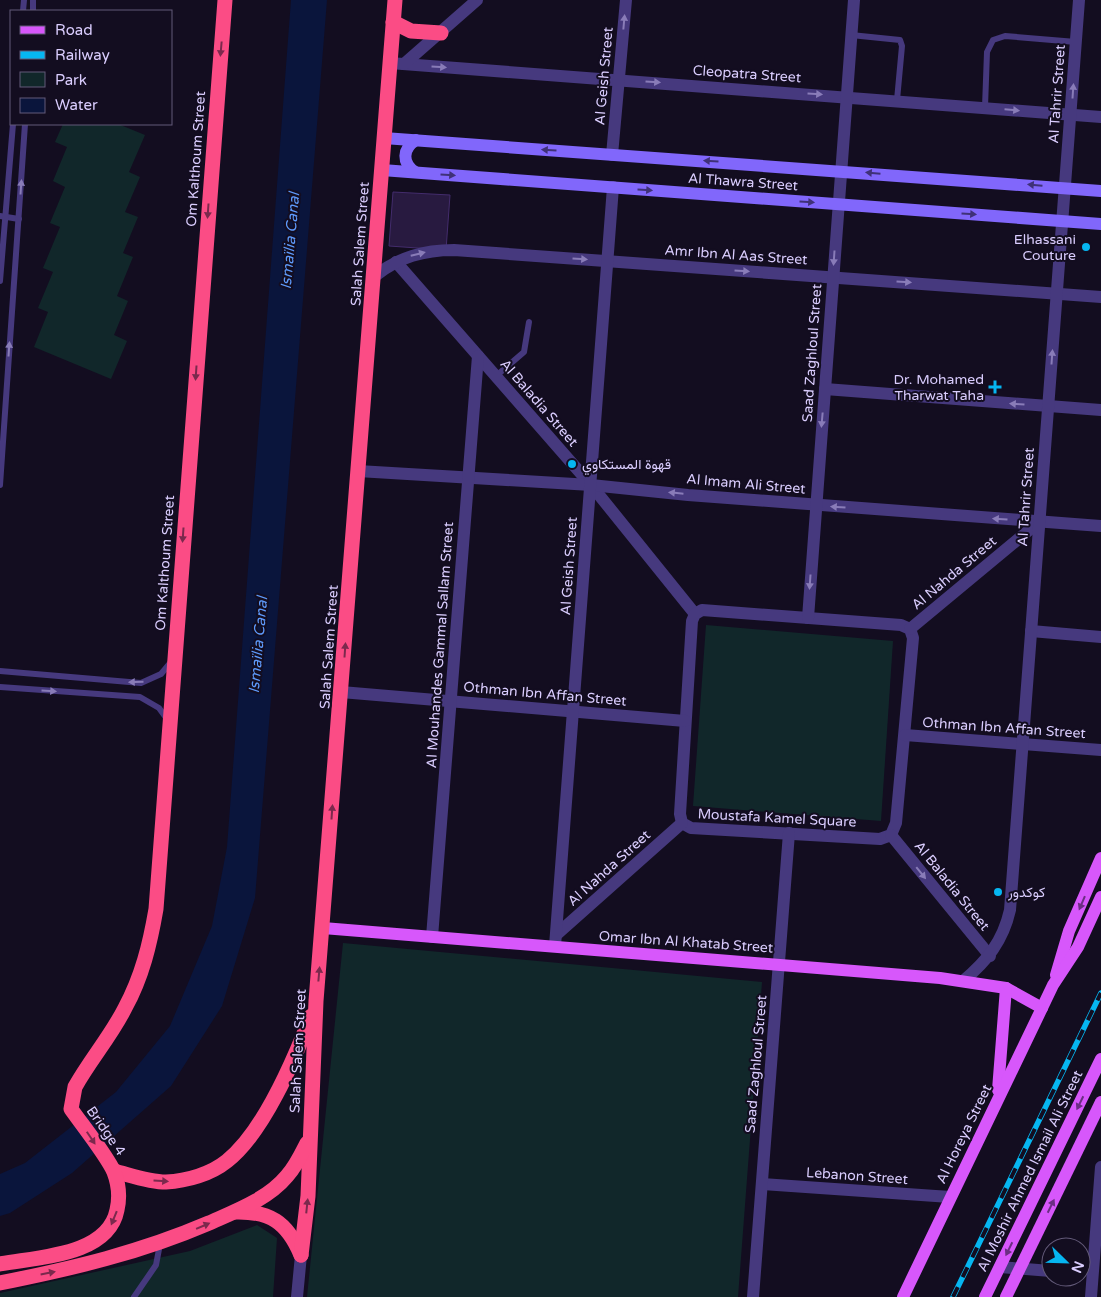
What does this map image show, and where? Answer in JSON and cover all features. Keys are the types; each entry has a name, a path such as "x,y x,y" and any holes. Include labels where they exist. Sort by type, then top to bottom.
{"highway":[{"name":"Om Kalthoum Street","path":"71,1109 75,1087 125,1009 140,977 150,944 156,909 225,0"},
{"name":"Salah Salem Street","path":"301,1255 308,1196 316,1001 375,276 384,138 397,64 393,22 395,0"},
{"path":"393,22 411,31 441,33"},
{"path":"112,1169 144,1179 165,1182 187,1179 207,1172 226,1162 242,1148 269,1106 295,1054 316,1001"},
{"name":"Bridge 4","path":"71,1109 112,1169"},
{"path":"0,1283 77,1268 160,1244 234,1212 272,1190 287,1176 299,1160 309,1138"},
{"path":"0,1264 72,1251 88,1246 100,1238 110,1228 116,1215 119,1201 118,1187 112,1169"},
{"path":"234,1212 252,1212 268,1216 283,1226 294,1239 301,1255"}],"main road":[{"name":"Al Horeya Street","path":"1053,985 1069,931 1101,858"},
{"name":"Al Horeya Street","path":"902,1297 1053,985 1078,947 1101,898"},
{"name":"Omar Ibn Al Khatab Street","path":"323,928 432,937 556,941 963,981 1006,988 1042,1008"},
{"path":"998,1097 1006,988"},
{"name":"Al Moshir Ahmed Ismail Ali Street","path":"985,1297 1101,1059"},
{"path":"1006,1297 1101,1102"}],"street":[{"path":"397,64 441,33 477,0"},
{"name":"Al Geish Street","path":"612,155 626,0"},
{"name":"Saad Zaghloul Street","path":"808,618 854,0"},
{"name":"Al Tahrir Street","path":"963,981 990,956 1003,934 1010,910 1080,0"},
{"name":"Cleopatra Street","path":"397,64 847,96 1101,117"},
{"name":"Al Thawra Street","path":"384,138 1101,190"},
{"path":"415,172 406,163 405,156 410,144 416,140"},
{"name":"Al Thawra Street","path":"382,170 1101,224"},
{"name":"Al Geish Street","path":"556,941 614,187"},
{"name":"Amr Ibn Al Aas Street","path":"375,276 396,262 410,256 439,250 1101,297"},
{"name":"Al Baladia Street","path":"396,262 591,485 695,614"},
{"name":"Al Mouhandes Gammal Sallam Street","path":"432,937 478,356"},
{"path":"825,389 1101,410"},
{"name":"Al Imam Ali Street","path":"358,471 591,485 815,505 1101,526"},
{"name":"Al Nahda Street","path":"910,629 1040,522"},
{"path":"695,614 702,610 902,625 910,629 913,638 905,735 896,823 890,835"},
{"name":"Moustafa Kamel Square","path":"695,614 692,621 685,721 680,814 682,823 691,828 880,839 890,835"},
{"path":"1031,631 1101,637"},
{"name":"Othman Ibn Affan Street","path":"341,692 685,721"},
{"name":"Othman Ibn Affan Street","path":"905,735 1101,750"},
{"name":"Al Nahda Street","path":"556,941 682,823"},
{"name":"Saad Zaghloul Street","path":"753,1297 790,833"},
{"name":"Al Baladia Street","path":"890,835 990,956"},
{"path":"1091,1274 1101,1167"},
{"name":"Lebanon Street","path":"762,1184 950,1197"},
{"name":"Salah Salem Street","path":"297,1297 301,1255"},
{"path":"1000,1267 1041,1270"}],"lane":[{"path":"852,35 900,40 902,46 897,100"},
{"path":"985,107 987,52 993,40 1005,36 1076,42"},
{"path":"0,281 3,217 13,125"},
{"path":"0,485 25,125"},
{"path":"3,217 18,219"},
{"path":"496,376 524,352 529,322"},
{"path":"0,671 141,684 161,674 170,666 174,657"},
{"path":"0,688 140,697 159,708 166,716 169,724"},
{"path":"134,1297 156,1265 160,1244"}],"green space":[{"path":"63,125 120,125 145,135 129,172 140,177 125,212 138,217 123,253 133,257 117,296 128,301 114,335 127,341 111,379 34,347 48,312 38,308 53,272 43,268 60,227 50,223 65,187 53,181 67,147 55,142"},
{"path":"706,625 893,641 881,821 693,806"},
{"path":"343,943 762,982 738,1297 307,1297"},
{"path":"257,1225 277,1238 273,1297 0,1297 0,1293 190,1251"}],"water":[{"name":"Ismaïlia Canal","path":"291,0 327,0 255,898 222,1006 171,1086 72,1173 10,1213 0,1216 0,1174 25,1163 116,1092 170,1026 212,926 227,847"}],"building":[{"path":"393,192 450,195 446,250 389,246"}],"railway":[{"path":"953,1297 1101,993"}],"place":[{"name":"Elhassani Couture","path":"1086,247"},
{"name":"Dr. Mohamed Tharwat Taha","path":"995,387"},
{"name":"قهوة المستكاوي","path":"572,464"},
{"name":"كوكدور","path":"998,892"}]}
